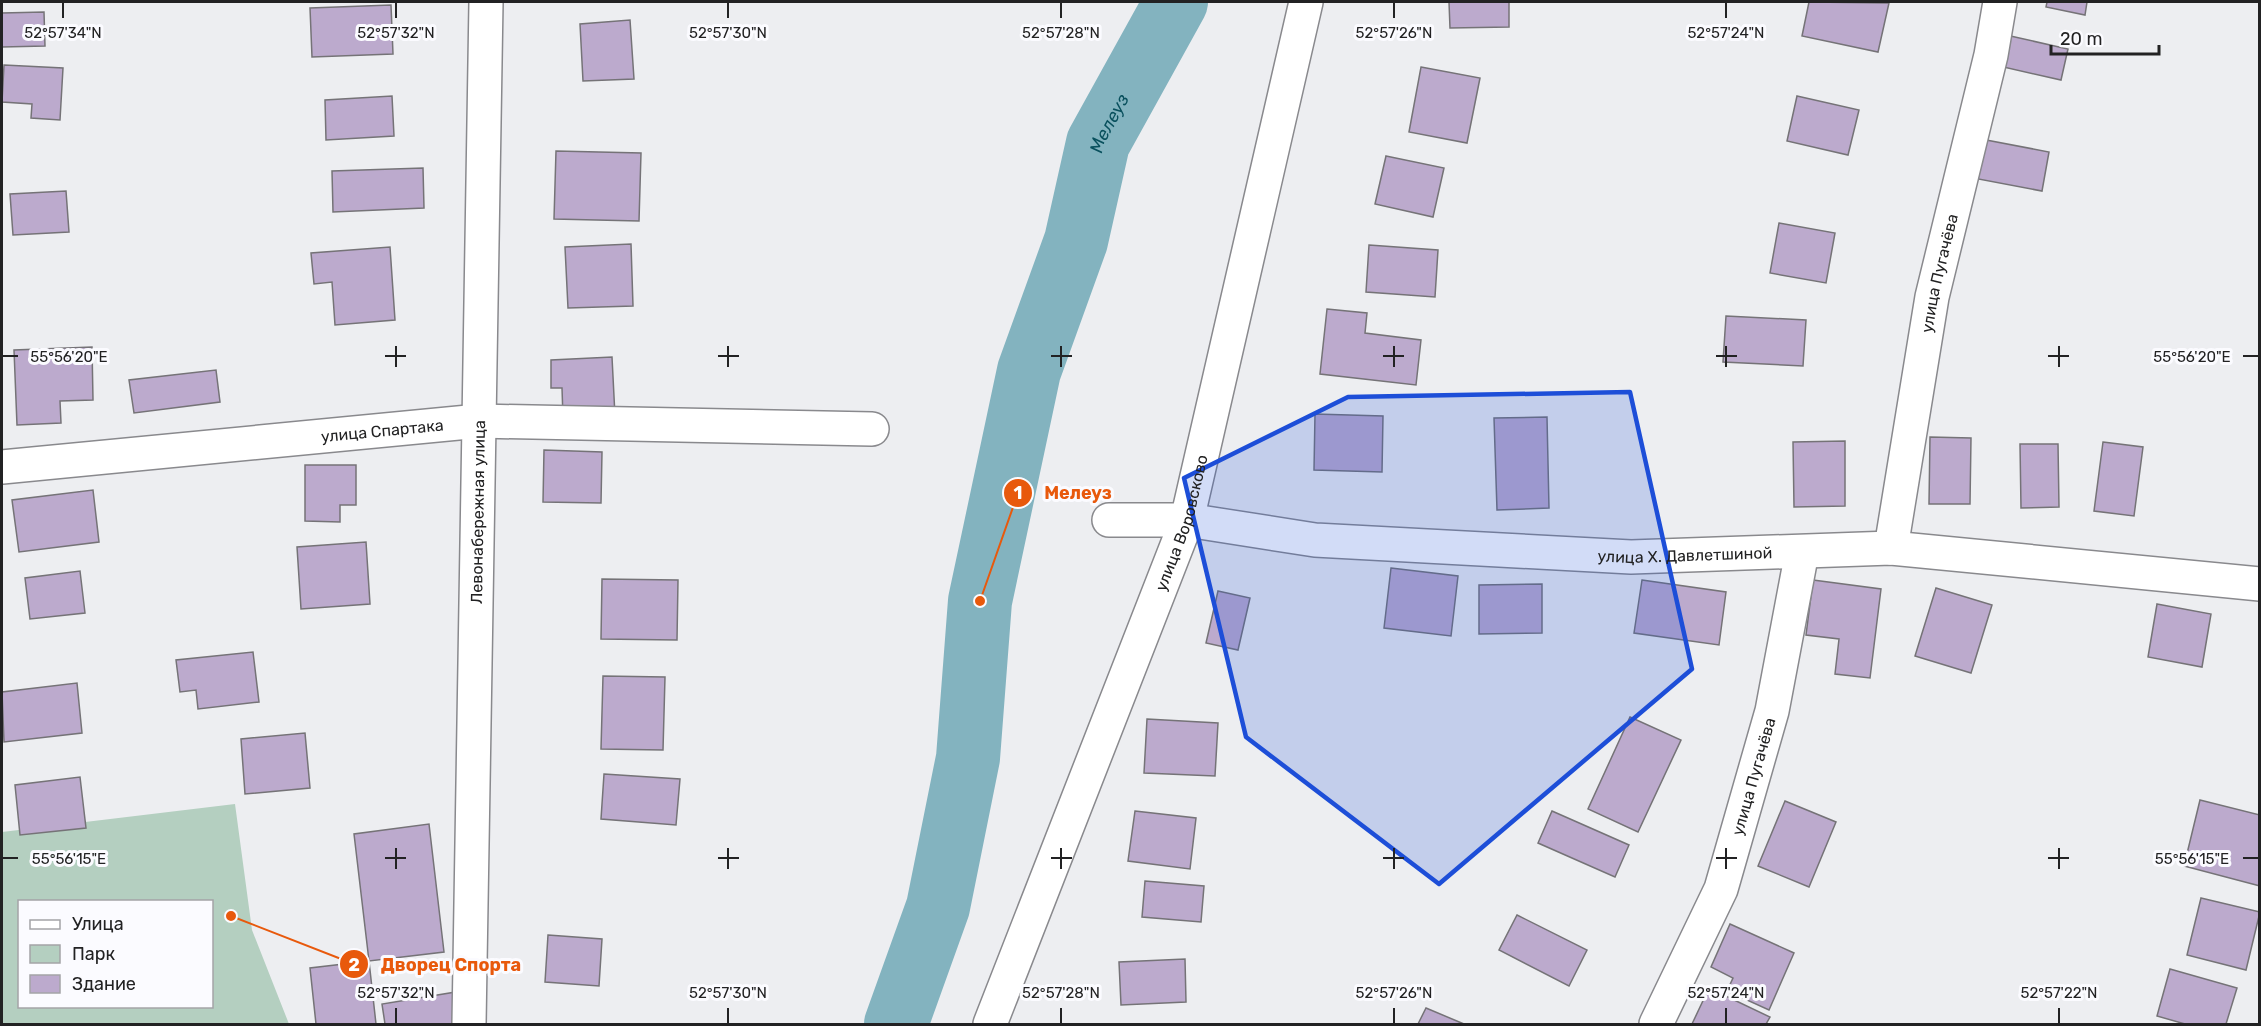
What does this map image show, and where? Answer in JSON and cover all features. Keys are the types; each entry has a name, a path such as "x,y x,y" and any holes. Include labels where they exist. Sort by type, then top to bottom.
{"street":[{"name":"Левонабережная улица","path":"469,1024 486,2"},
{"name":"улица Воровсково","path":"990,1024 1187,520 1306,2"},
{"name":"улица Пугачёва","path":"1891,548 1932,297 1991,55 2000,2"},
{"name":"улица Спартака","path":"2,467 479,421 872,429"},
{"name":"улица Х. Давлетшиной","path":"1109,520 1187,520 1315,540 1631,557 1891,548 2259,584"},
{"name":"улица Пугачёва","path":"1656,1024 1721,889 1772,711 1802,552"}],"highlighted area":[{"path":"1630,392 1692,669 1439,884 1246,737 1184,478 1348,397"}],"green space":[{"path":"235,804 252,930 289,1024 2,1024 2,832"}],"building":[{"path":"1449,2 1509,2 1509,27 1450,28"},
{"path":"1809,2 1889,3 1878,52 1802,36"},
{"path":"2047,2 2087,2 2085,15 2046,7"},
{"path":"391,5 393,54 312,57 310,8"},
{"path":"44,12 45,46 2,47 2,13"},
{"path":"630,20 634,79 583,81 580,24"},
{"path":"2006,35 2068,49 2061,80 1999,66"},
{"path":"4,65 63,68 60,120 31,118 32,104 2,102"},
{"path":"1421,67 1480,78 1467,143 1409,132"},
{"path":"392,96 394,136 326,140 325,100"},
{"path":"1797,96 1859,110 1848,155 1787,141"},
{"path":"1981,139 2049,152 2042,191 1973,178"},
{"path":"556,151 641,153 639,221 554,219"},
{"path":"1386,156 1444,168 1433,217 1375,204"},
{"path":"423,168 424,208 333,212 332,171"},
{"path":"66,191 69,232 13,235 10,194"},
{"path":"1779,223 1835,233 1826,283 1770,273"},
{"path":"631,244 633,306 568,308 565,247"},
{"path":"1369,245 1438,250 1435,297 1366,292"},
{"path":"390,247 395,320 335,325 332,282 314,284 311,253"},
{"path":"1327,309 1367,313 1365,333 1421,340 1416,385 1320,374"},
{"path":"1726,316 1806,320 1803,366 1723,362"},
{"path":"92,347 93,400 60,401 61,423 17,425 14,350"},
{"path":"612,357 615,416 563,418 562,388 551,388 551,360"},
{"path":"216,370 220,402 134,413 129,380"},
{"path":"1315,414 1383,416 1382,472 1314,470"},
{"path":"1547,417 1549,508 1497,510 1494,418"},
{"path":"1930,437 1971,438 1970,504 1929,504"},
{"path":"1845,441 1845,506 1794,507 1793,442"},
{"path":"2103,442 2143,447 2134,516 2094,511"},
{"path":"2020,444 2058,444 2059,507 2021,508"},
{"path":"544,450 602,452 601,503 543,502"},
{"path":"305,465 356,465 356,505 340,505 340,522 305,521"},
{"path":"93,490 99,542 19,552 12,500"},
{"path":"366,542 370,604 301,609 297,547"},
{"path":"1391,568 1458,576 1451,636 1384,628"},
{"path":"80,571 85,613 30,619 25,578"},
{"path":"602,579 678,580 677,640 601,639"},
{"path":"1642,580 1726,592 1719,645 1634,633"},
{"path":"1813,580 1881,589 1870,678 1835,674 1839,639 1806,635"},
{"path":"1542,584 1542,633 1479,634 1479,585"},
{"path":"1936,588 1992,605 1971,673 1915,656"},
{"path":"1218,591 1250,598 1238,650 1206,643"},
{"path":"2157,604 2211,614 2202,667 2148,657"},
{"path":"253,652 259,702 198,709 196,690 180,692 176,660"},
{"path":"603,676 665,677 663,750 601,749"},
{"path":"77,683 82,733 4,742 2,692"},
{"path":"1630,717 1681,740 1638,832 1588,809"},
{"path":"1147,719 1218,723 1215,776 1144,773"},
{"path":"305,733 310,788 245,794 241,739"},
{"path":"604,774 680,779 676,825 601,819"},
{"path":"80,777 86,828 20,835 15,785"},
{"path":"2200,800 2260,815 2260,886 2184,866"},
{"path":"1785,801 1836,822 1809,887 1758,866"},
{"path":"1135,811 1196,818 1190,869 1128,861"},
{"path":"1552,811 1629,845 1615,877 1538,843"},
{"path":"429,824 444,952 369,961 354,834"},
{"path":"1145,881 1204,886 1201,922 1142,917"},
{"path":"2201,898 2260,912 2246,970 2187,955"},
{"path":"1517,915 1587,950 1569,986 1499,950"},
{"path":"1730,924 1794,953 1769,1010 1727,991 1733,978 1711,967"},
{"path":"548,935 602,939 599,986 545,982"},
{"path":"1185,959 1186,1002 1121,1005 1119,962"},
{"path":"369,961 376,1024 316,1024 310,968"},
{"path":"2170,969 2237,988 2226,1024 2185,1024 2157,1016"},
{"path":"1709,988 1770,1017 1766,1024 1692,1024"},
{"path":"462,991 460,1024 385,1024 382,1004"},
{"path":"1426,1008 1464,1024 1418,1024"}],"waterway":[{"name":"Мелеуз","path":"896,1024 938,907 968,758 980,601 1029,371 1076,241 1098,143 1176,2"}],"place":[{"name":"Мелеуз","path":"980,601"},
{"name":"Дворец Спорта","path":"231,916"}]}
